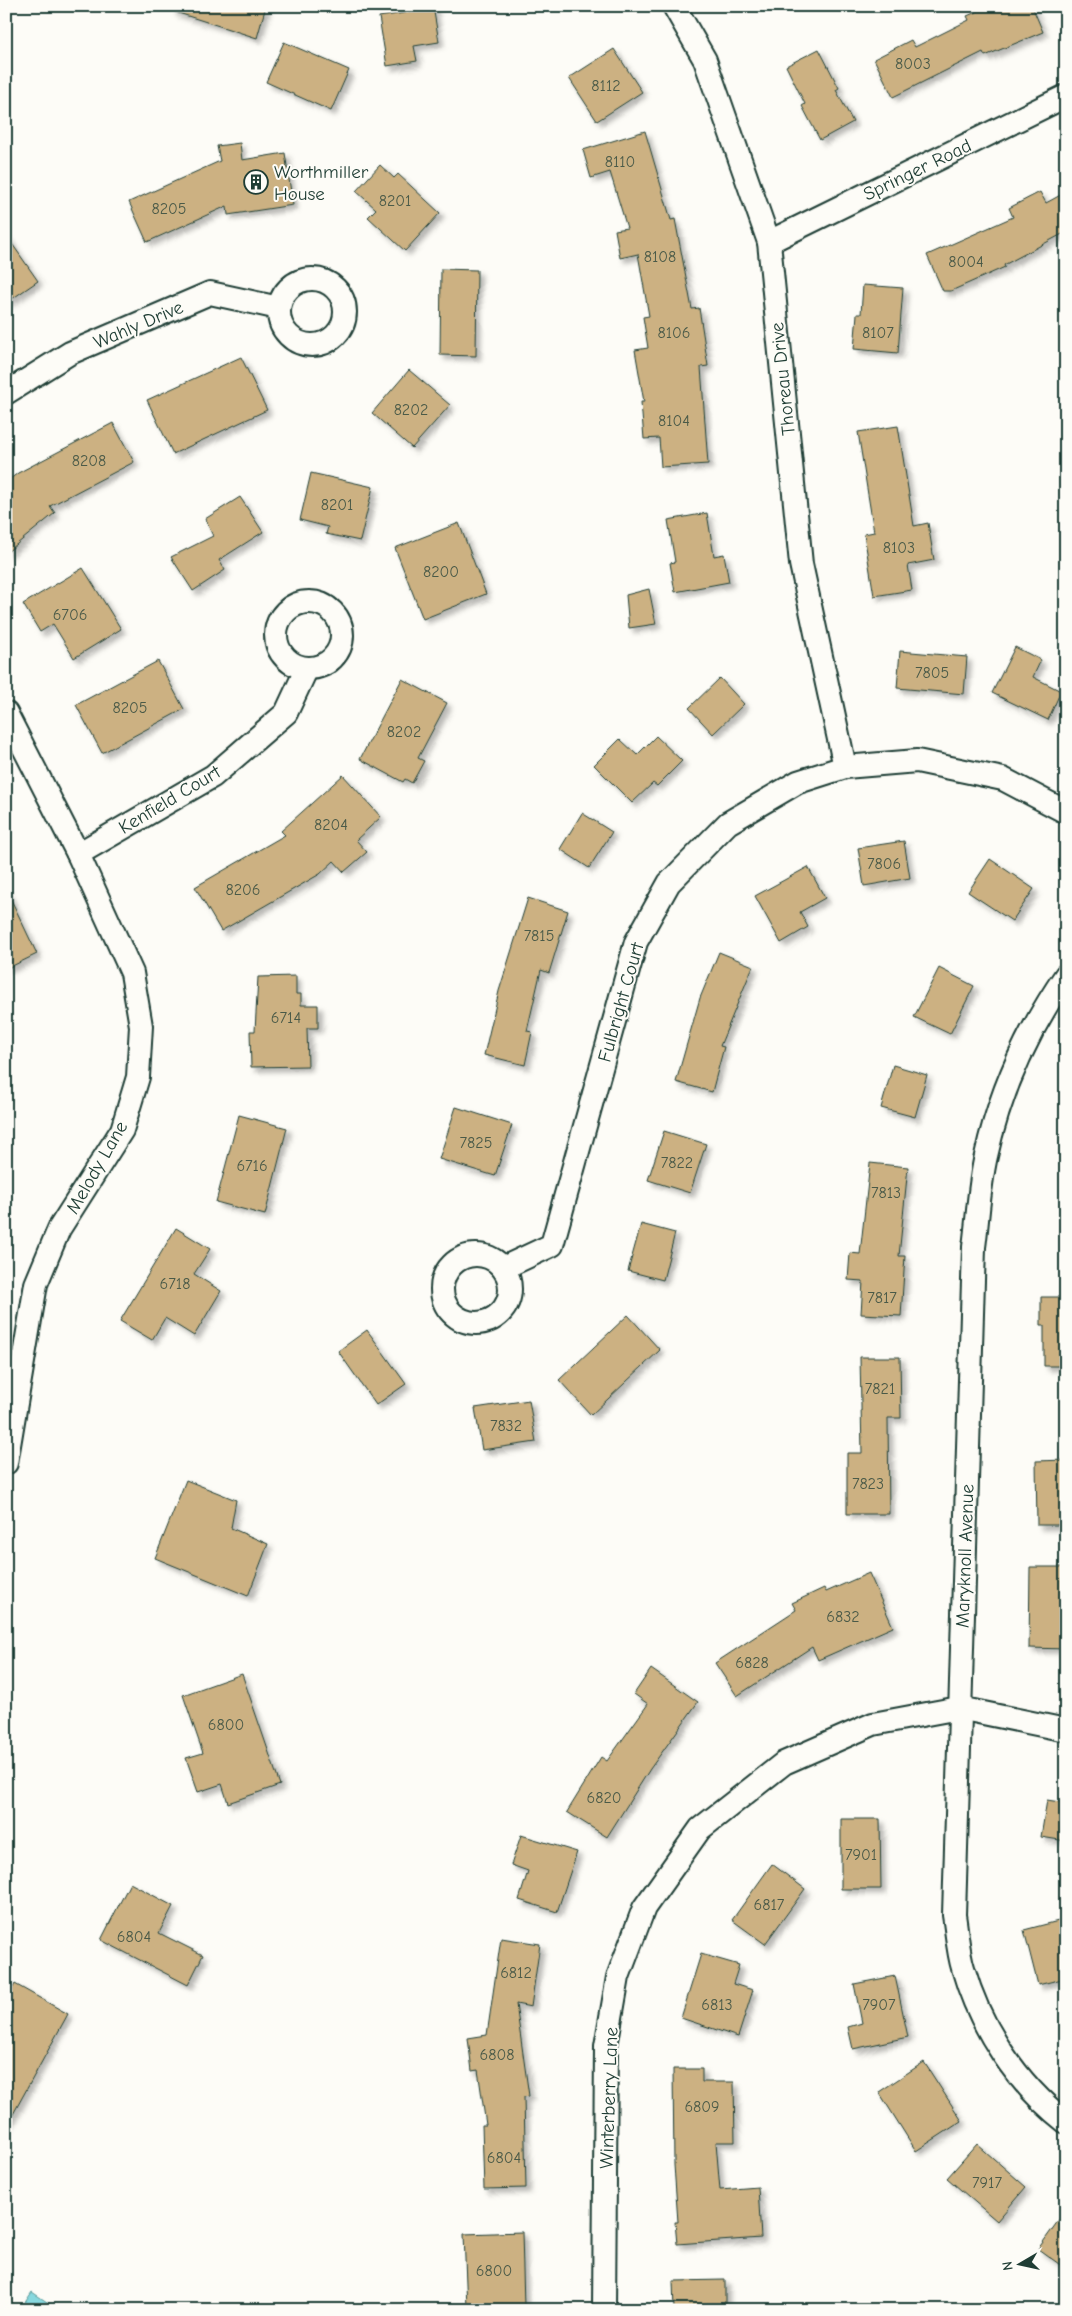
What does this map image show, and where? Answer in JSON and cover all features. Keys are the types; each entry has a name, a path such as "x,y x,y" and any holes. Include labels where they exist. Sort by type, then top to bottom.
{"street":[{"name":"Thoreau Drive","path":"674,6 705,60 769,242 801,564 845,767"},
{"name":"Springer Road","path":"769,242 1066,96"},
{"name":"Wahly Drive","path":"6,393 70,353 210,293 279,308"},
{"name":"Kenfield Court","path":"78,854 213,776 286,713 307,668"},
{"name":"Melody Lane","path":"6,713 78,854 132,973 140,1026 138,1077 122,1130 59,1229 36,1284 6,1463"},
{"name":"Fulbright Court","path":"504,1268 552,1245 636,942 669,883 728,823 798,782 845,767 918,761 1003,779 1066,812"},
{"name":"Maryknoll Avenue","path":"1066,975 1043,1008 1012,1072 986,1156 974,1247 954,1915 963,1968 983,2021 1013,2069 1046,2107 1066,2122"},
{"name":"Winterberry Lane","path":"604,2310 606,2046 618,1977 644,1908 700,1829 784,1763 873,1724 960,1708 1066,1730"}],"water":[{"path":"32,2292 59,2310 20,2310"}],"building":[{"path":"173,6 266,6 257,38 172,11"},
{"path":"409,6 433,6 439,42 414,46 417,61 387,66 379,17 410,12"},
{"path":"990,6 1032,6 1043,32 985,56 983,52 893,97 874,59 911,40 915,47 969,20 967,16"},
{"path":"284,42 349,70 331,111 266,82"},
{"path":"614,49 642,92 597,121 569,78"},
{"path":"819,49 839,88 836,90 853,122 820,140 802,106 805,104 786,66"},
{"path":"645,131 671,220 675,219 692,309 699,308 708,366 701,367 708,464 661,467 659,438 644,439 641,402 644,402 635,350 648,348 643,317 649,316 638,254 620,258 615,230 627,228 610,172 591,178 583,150"},
{"path":"240,143 242,160 285,153 293,205 228,215 227,206 147,242 129,202 220,161 217,146"},
{"path":"380,165 394,178 398,174 440,213 405,251 368,217 376,209 356,191"},
{"path":"1040,192 1046,203 1066,192 1066,232 1004,265 1005,267 951,291 943,291 927,255 1013,217 1009,208"},
{"path":"6,235 38,281 6,303"},
{"path":"441,269 477,270 476,356 440,355"},
{"path":"863,285 903,288 898,353 854,349 857,314 861,314"},
{"path":"241,357 267,410 173,454 147,400"},
{"path":"409,370 450,405 412,448 372,413"},
{"path":"113,423 134,462 50,506 55,513 6,553 6,482 18,473"},
{"path":"898,426 914,526 928,523 934,560 908,565 912,590 874,596 864,534 874,532 858,432"},
{"path":"311,473 373,487 360,541 326,534 328,527 300,520"},
{"path":"240,497 263,532 219,560 225,570 193,591 171,557 213,536 205,519"},
{"path":"707,513 714,556 724,554 729,582 675,592 670,563 675,562 668,520"},
{"path":"459,523 486,594 423,619 395,548"},
{"path":"83,568 121,629 74,658 53,624 40,632 23,604"},
{"path":"649,589 656,624 629,628 626,595"},
{"path":"1015,647 1041,660 1033,677 1061,691 1048,720 992,693"},
{"path":"900,651 967,657 964,694 897,688"},
{"path":"158,661 184,709 102,753 76,705"},
{"path":"720,678 744,704 713,734 689,708"},
{"path":"402,679 447,703 418,758 424,761 412,783 405,779 403,782 360,759"},
{"path":"656,736 682,761 657,786 653,783 632,803 594,765 620,739 637,755"},
{"path":"343,775 381,817 356,840 367,852 344,872 334,861 320,874 221,931 195,887 285,835 281,831"},
{"path":"582,813 612,832 589,868 560,849"},
{"path":"904,841 910,878 864,886 858,848"},
{"path":"990,859 1034,889 1012,921 968,892"},
{"path":"808,867 825,898 800,912 808,927 781,943 755,896"},
{"path":"6,889 37,954 6,969"},
{"path":"528,898 568,911 549,973 541,970 527,1031 532,1032 525,1065 484,1055 499,991"},
{"path":"719,952 753,966 720,1046 724,1047 712,1092 676,1082 700,998"},
{"path":"939,968 974,986 950,1034 914,1017"},
{"path":"296,976 296,994 301,994 301,1005 318,1005 318,1028 307,1028 308,1066 251,1067 250,1031 255,1031 258,977"},
{"path":"893,1065 927,1075 915,1117 881,1108"},
{"path":"456,1107 512,1125 495,1176 439,1159"},
{"path":"239,1115 287,1128 265,1215 216,1202"},
{"path":"664,1131 706,1144 690,1193 648,1180"},
{"path":"870,1163 908,1167 899,1256 905,1256 901,1316 861,1314 863,1281 848,1280 850,1253 860,1254"},
{"path":"641,1224 675,1233 663,1280 628,1271"},
{"path":"176,1228 210,1249 194,1274 221,1291 194,1336 165,1318 152,1340 120,1321"},
{"path":"1041,1297 1066,1297 1066,1366 1044,1366 1044,1325 1041,1325"},
{"path":"628,1315 660,1350 591,1415 559,1380"},
{"path":"367,1330 406,1384 376,1405 338,1351"},
{"path":"860,1357 900,1357 901,1418 888,1418 889,1514 847,1514 847,1453 862,1453"},
{"path":"529,1400 536,1442 482,1450 475,1408"},
{"path":"1066,1460 1066,1525 1037,1525 1036,1461"},
{"path":"186,1480 236,1500 231,1528 268,1544 248,1596 155,1558"},
{"path":"1030,1567 1066,1567 1066,1649 1029,1648"},
{"path":"869,1573 893,1627 818,1660 812,1647 737,1696 715,1663 796,1610 792,1603 824,1588 826,1592"},
{"path":"651,1669 698,1702 650,1769 607,1837 567,1812 601,1757 607,1761 648,1704 634,1694"},
{"path":"242,1674 280,1785 228,1803 222,1784 198,1792 186,1758 203,1753 183,1695"},
{"path":"1047,1800 1066,1803 1066,1841 1041,1837"},
{"path":"841,1819 880,1819 881,1889 841,1889"},
{"path":"521,1835 577,1852 557,1912 519,1900 528,1871 511,1865"},
{"path":"772,1864 805,1889 765,1944 732,1920"},
{"path":"130,1883 173,1906 159,1933 203,1955 188,1985 101,1940"},
{"path":"1066,1919 1066,1978 1038,1985 1024,1930"},
{"path":"501,1938 540,1944 531,2007 516,2004 529,2096 524,2097 526,2188 484,2189 482,2125 486,2125 478,2070 472,2071 468,2038 487,2035"},
{"path":"701,1954 739,1965 733,1984 753,1990 738,2037 681,2018"},
{"path":"895,1976 908,2037 853,2049 848,2027 862,2023 854,1984"},
{"path":"15,1984 68,2014 6,2127 6,2000"},
{"path":"924,2062 962,2121 916,2151 879,2092"},
{"path":"673,2069 702,2069 702,2082 734,2082 735,2142 716,2142 720,2190 758,2187 761,2238 677,2244 675,2222 678,2222 674,2165"},
{"path":"977,2144 1026,2187 997,2221 947,2178"},
{"path":"1066,2210 1066,2269 1038,2249"},
{"path":"522,2232 524,2306 467,2308 464,2234"},
{"path":"725,2280 725,2310 674,2310 673,2281"}],"place":[{"name":"Worthmiller House","path":"256,182"}]}
